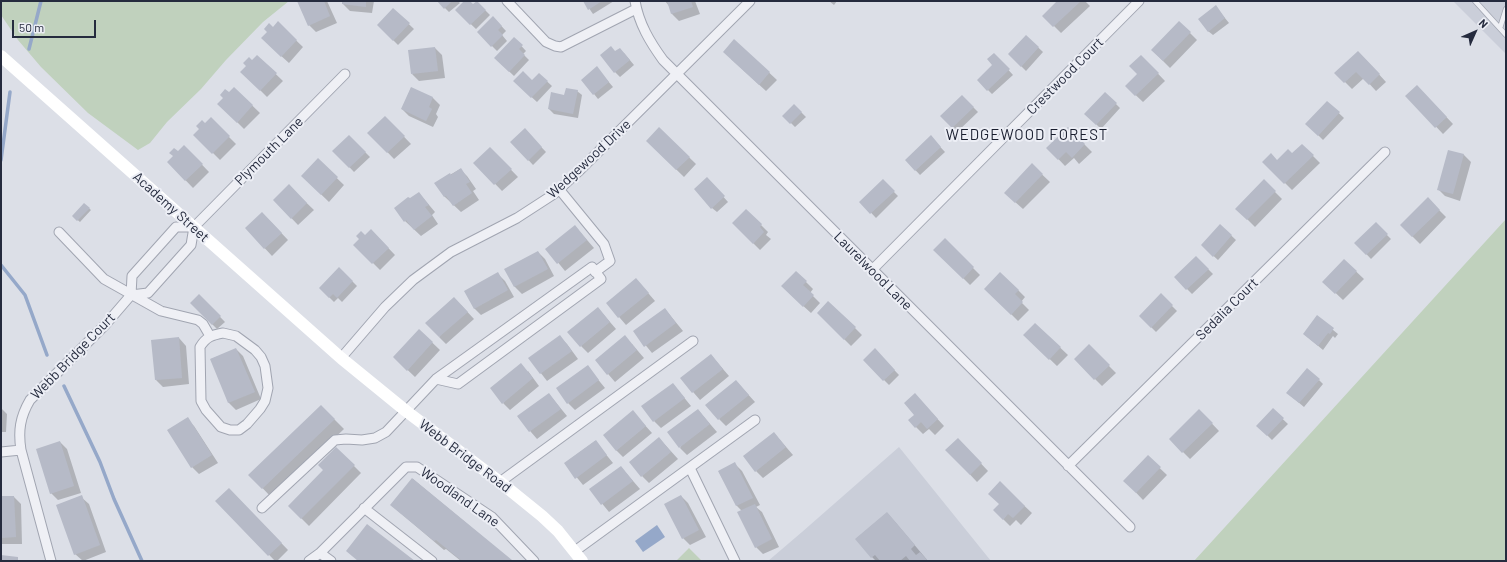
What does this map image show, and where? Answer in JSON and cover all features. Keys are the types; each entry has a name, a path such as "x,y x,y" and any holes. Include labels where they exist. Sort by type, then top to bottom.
{"street":[{"path":"507,1 546,42 561,47 636,5"},
{"name":"Wedgewood Drive","path":"341,358 385,307 413,280 451,252 517,218 559,189 578,172 750,1"},
{"name":"Crestwood Court","path":"872,270 1139,1"},
{"name":"Laurelwood Lane","path":"636,5 643,28 652,45 663,60 1130,527"},
{"path":"561,47 562,57"},
{"name":"Academy Street","path":"1,56 341,358"},
{"name":"Plymouth Lane","path":"194,228 345,74"},
{"name":"Sedalia Court","path":"1068,466 1385,152"},
{"path":"559,189 604,244 610,260 595,272"},
{"path":"176,227 194,228 191,245 148,293 131,295 132,276 176,227"},
{"path":"59,232 104,279 161,311 198,320 203,324 210,336"},
{"path":"262,508 335,440 362,440 375,438 386,432 436,379 592,267 601,278 458,384 436,379"},
{"name":"Webb Bridge Court","path":"51,561 19,437 20,423 30,400 106,324 131,295"},
{"path":"223,333 236,336 255,350 261,357 265,366 268,388 265,401 247,424 239,430 230,430 221,427 206,410 201,401 200,346 203,341 210,336 223,333"},
{"path":"500,482 693,341"},
{"name":"Webb Bridge Road","path":"341,358 406,411 500,482 542,516 578,556"},
{"path":"578,556 690,468 755,420"},
{"path":"1,452 22,450"},
{"name":"Woodland Lane","path":"309,561 320,553 406,466 416,467 492,517 534,561"},
{"path":"690,468 735,561"},
{"path":"364,508 432,561"},
{"path":"320,553 331,561"}],"lane":[{"path":"1475,1 1506,35"},
{"path":"1500,28 1506,8"}],"shaded area":[{"path":"1453,1 1506,1 1506,54"},
{"path":"899,447 991,561 768,561 802,532"}],"green space":[{"path":"1,1 289,1 263,22 226,60 201,89 167,122 150,143 138,150 88,113 41,67 18,40 1,15"},
{"path":"1506,219 1506,561 1194,561"},
{"path":"689,548 702,561 676,561"}],"water":[{"path":"657,525 665,537 643,552 635,541"}],"building":[{"path":"297,1 324,1 330,16 308,26"},
{"path":"342,1 366,1 366,7 342,4"},
{"path":"437,1 452,1 444,9"},
{"path":"464,1 470,1 473,4 477,1 486,10 470,25 455,10"},
{"path":"583,1 602,1 588,10"},
{"path":"667,1 691,1 693,7 671,14"},
{"path":"1057,1 1081,1 1053,27 1042,16"},
{"path":"1216,5 1225,18 1208,32 1198,19"},
{"path":"393,8 410,23 393,41 377,25"},
{"path":"493,16 502,26 498,30 503,35 491,47 477,32"},
{"path":"278,21 297,40 281,57 261,38 267,32 264,29 269,23 273,27"},
{"path":"1179,21 1191,32 1163,61 1151,50"},
{"path":"1026,35 1039,47 1021,67 1008,54"},
{"path":"514,37 523,45 519,49 525,55 509,72 494,58"},
{"path":"734,39 770,72 759,85 723,52"},
{"path":"611,46 615,51 620,48 630,60 614,73 600,55"},
{"path":"435,47 438,71 411,74 408,50"},
{"path":"1358,51 1380,74 1369,85 1356,72 1344,83 1334,73"},
{"path":"994,53 1010,69 987,91 977,80 992,65 987,59"},
{"path":"257,55 277,73 260,91 240,72 246,66 243,63 249,57 252,60"},
{"path":"1141,55 1159,73 1135,96 1125,86 1137,74 1129,66"},
{"path":"597,66 609,82 593,95 581,80"},
{"path":"523,71 532,80 539,73 548,81 531,98 513,81"},
{"path":"1417,85 1447,117 1435,128 1405,96"},
{"path":"234,87 253,105 237,123 217,104 223,98 220,95 225,89 229,92"},
{"path":"411,87 433,97 429,107 432,109 426,121 401,109"},
{"path":"566,88 578,90 573,114 548,109 551,92 564,95"},
{"path":"1105,92 1117,103 1096,125 1084,114"},
{"path":"962,95 974,107 952,128 940,116"},
{"path":"1327,101 1340,112 1318,136 1305,124"},
{"path":"794,104 802,112 790,124 782,116"},
{"path":"385,116 405,136 387,153 367,133"},
{"path":"211,117 230,136 212,154 193,135 199,129 196,126 202,120 205,123"},
{"path":"659,127 690,157 676,170 646,141"},
{"path":"1068,127 1085,144 1072,158 1066,152 1058,160 1046,148"},
{"path":"525,128 542,147 528,161 510,142"},
{"path":"349,135 366,152 349,168 332,151"},
{"path":"931,135 941,147 915,171 905,160"},
{"path":"1302,144 1314,155 1284,184 1262,162 1271,153 1277,160 1288,149 1292,153"},
{"path":"184,145 203,164 185,181 167,162 173,156 169,153 174,148 178,151"},
{"path":"490,147 512,169 494,185 473,163"},
{"path":"1448,150 1464,154 1453,194 1437,190"},
{"path":"318,158 338,177 321,195 301,176"},
{"path":"1032,163 1043,174 1015,203 1004,193"},
{"path":"461,168 470,182 466,184 472,193 453,206 446,196 444,197 434,183 450,173 451,175"},
{"path":"707,177 725,196 711,209 694,189"},
{"path":"883,179 895,191 870,214 859,202"},
{"path":"1264,179 1276,191 1247,220 1235,209"},
{"path":"289,184 307,203 291,219 273,200"},
{"path":"419,192 429,205 425,207 432,216 414,230 406,220 404,222 394,208 408,197 410,198"},
{"path":"1428,197 1440,210 1412,237 1400,225"},
{"path":"84,203 90,208 77,221 72,216"},
{"path":"746,209 762,224 760,227 764,232 753,244 732,223"},
{"path":"262,212 282,233 264,249 245,228"},
{"path":"1376,222 1388,234 1366,255 1354,243"},
{"path":"1220,224 1232,235 1213,257 1201,245"},
{"path":"575,225 587,240 557,264 545,249"},
{"path":"371,229 389,248 372,264 353,245 359,239 356,236 361,231 365,235"},
{"path":"945,238 974,267 963,279 933,250"},
{"path":"538,251 548,269 514,287 504,269"},
{"path":"1196,256 1209,269 1186,290 1174,277"},
{"path":"1344,259 1357,271 1335,294 1322,282"},
{"path":"339,267 353,281 337,298 333,294 329,298 319,288"},
{"path":"796,271 807,281 803,285 814,295 803,307 781,286"},
{"path":"498,272 508,290 474,309 464,291"},
{"path":"1000,272 1019,290 1015,294 1023,302 1011,315 984,289"},
{"path":"636,278 649,293 618,318 606,303"},
{"path":"1161,293 1173,305 1151,328 1139,316"},
{"path":"199,294 221,316 212,325 190,303"},
{"path":"454,297 468,312 439,337 425,323"},
{"path":"828,301 856,327 844,340 817,313"},
{"path":"598,307 610,322 580,347 567,332"},
{"path":"665,308 676,323 644,347 633,331"},
{"path":"1317,315 1334,328 1318,346 1303,334"},
{"path":"1035,323 1061,347 1049,360 1023,335"},
{"path":"419,329 433,342 407,371 393,357"},
{"path":"560,335 572,351 540,374 528,358"},
{"path":"625,335 637,350 607,375 595,360"},
{"path":"179,337 182,378 155,380 151,340"},
{"path":"1089,344 1110,365 1094,380 1074,359"},
{"path":"236,348 255,392 228,403 210,359"},
{"path":"875,348 895,370 883,381 863,360"},
{"path":"711,354 723,369 692,393 680,378"},
{"path":"521,363 533,378 502,404 490,388"},
{"path":"588,365 599,380 567,404 556,388"},
{"path":"1307,368 1320,379 1299,403 1286,393"},
{"path":"736,380 749,395 718,420 705,405"},
{"path":"673,383 685,398 653,422 641,406"},
{"path":"549,393 561,409 529,432 517,416"},
{"path":"915,393 938,419 927,429 921,422 915,428 908,420 914,415 904,403"},
{"path":"321,405 335,419 262,489 248,475"},
{"path":"1273,408 1284,418 1267,436 1256,426"},
{"path":"698,409 710,424 679,448 667,432"},
{"path":"1199,409 1213,423 1182,453 1169,439"},
{"path":"633,410 646,426 616,451 603,435"},
{"path":"188,417 212,455 191,468 167,430"},
{"path":"774,432 786,447 755,472 743,456"},
{"path":"659,437 671,452 641,477 629,462"},
{"path":"958,438 982,463 970,475 945,450"},
{"path":"596,440 607,455 575,479 564,463"},
{"path":"60,441 74,486 50,494 36,449"},
{"path":"336,447 355,465 301,519 288,506 323,470 318,465"},
{"path":"1148,455 1161,467 1136,493 1123,481"},
{"path":"735,462 753,498 736,506 718,471"},
{"path":"621,466 633,481 601,505 589,489"},
{"path":"412,478 512,561 462,561 436,540 434,541 390,505"},
{"path":"1000,481 1025,506 1013,518 1008,514 1003,520 993,510 999,504 988,494"},
{"path":"229,488 282,543 268,556 215,501"},
{"path":"82,495 100,545 74,555 56,505"},
{"path":"681,495 699,530 682,539 664,504"},
{"path":"1,496 14,496 16,537 1,538"},
{"path":"755,504 772,539 755,548 737,512"},
{"path":"887,512 915,545 911,549 916,555 920,552 928,561 910,561 906,556 900,561 880,561 875,555 871,558 855,539"},
{"path":"367,524 415,561 358,561 346,551"},
{"path":"1,555 18,557 18,561 1,561"}],"waterway":[{"path":"29,49 41,1"},
{"path":"1,160 10,92"},
{"path":"1,265 25,295 47,355"},
{"path":"64,386 100,462 114,499 142,561"}],"district":[{"name":"WEDGEWOOD FOREST","path":"1027,135"}]}
